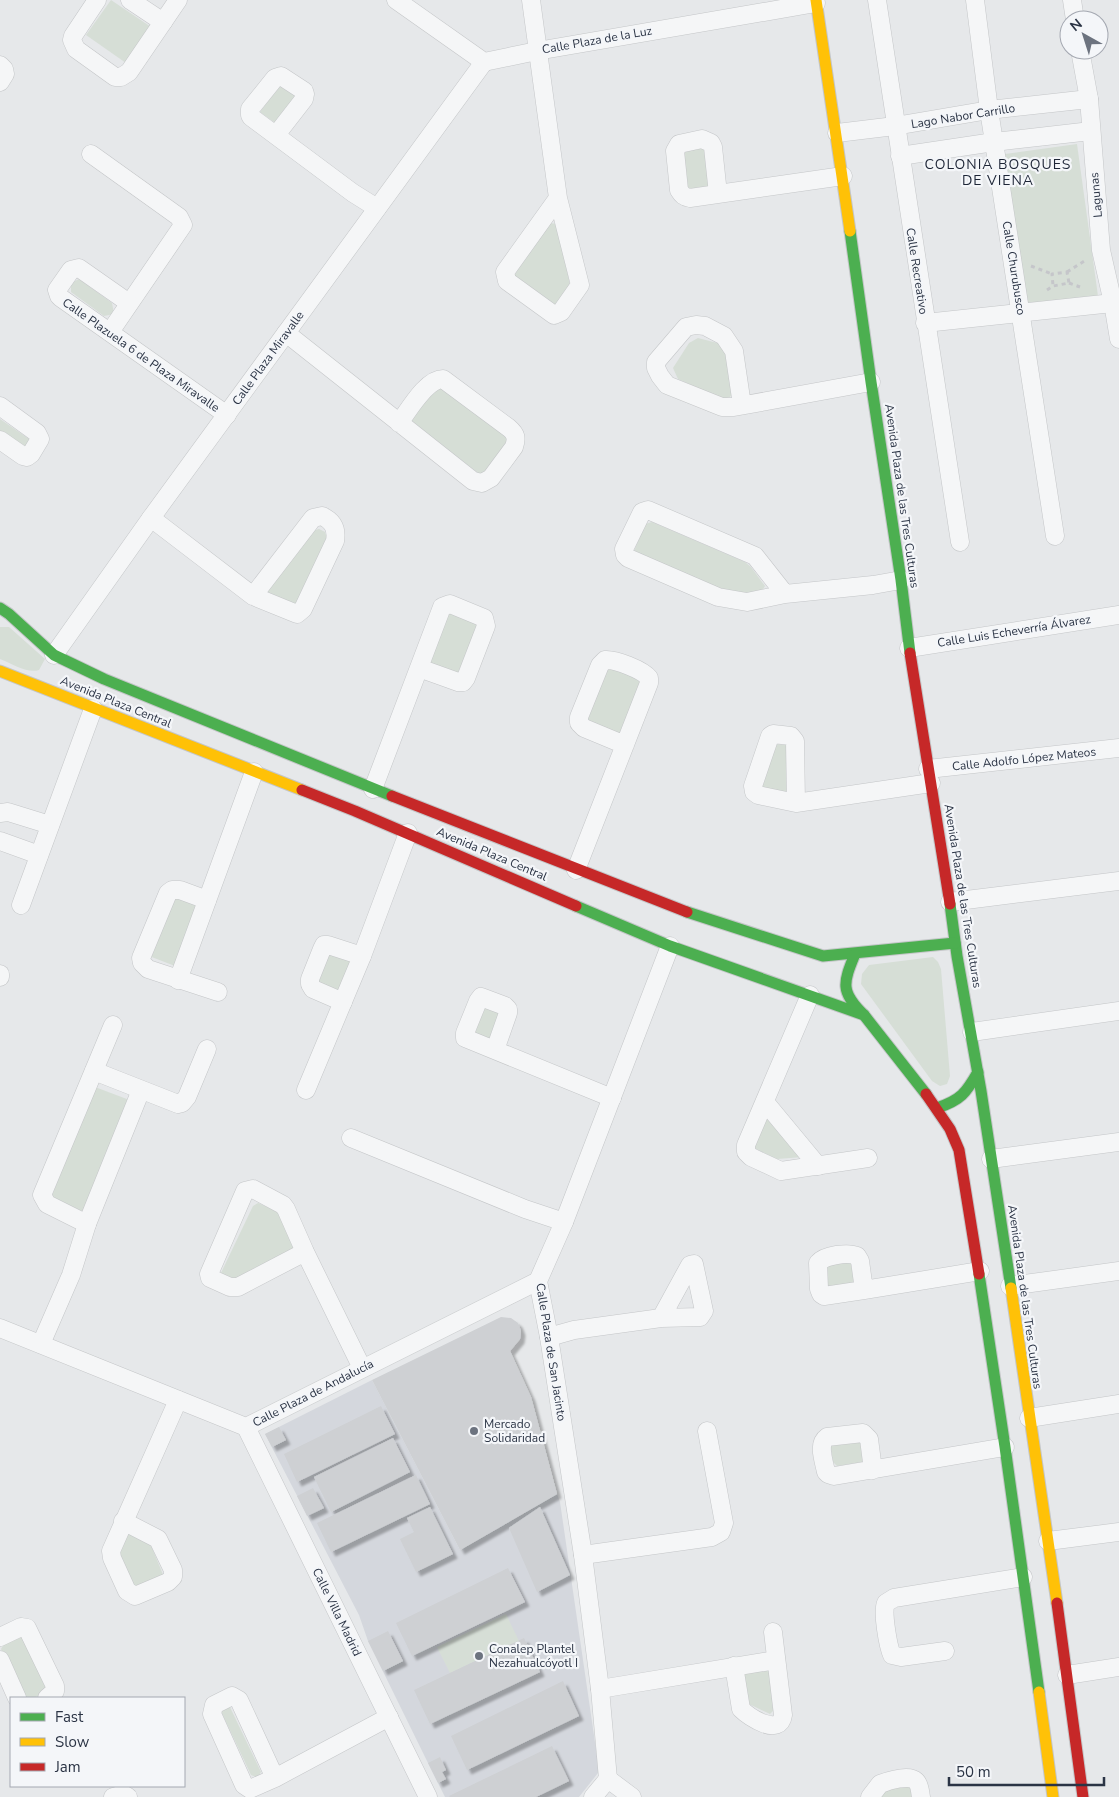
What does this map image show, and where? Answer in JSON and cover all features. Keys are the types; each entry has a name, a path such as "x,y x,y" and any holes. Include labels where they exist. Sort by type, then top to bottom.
{"street":[{"path":"97,0 75,32 72,40 76,49 115,77 121,77 129,72 175,1"},
{"path":"130,0 162,22"},
{"path":"396,0 484,62"},
{"path":"531,0 558,198 580,285 561,312 554,315 507,281 505,272 558,198"},
{"name":"Calle Recreativo","path":"876,0 960,542"},
{"name":"Calle Churubusco","path":"975,0 989,110 1055,536"},
{"name":"Calle Plaza de la Luz","path":"484,62 816,1"},
{"name":"Avenida Plaza de las Tres Culturas","path":"816,1 837,133 909,648 955,943 972,1032 1068,1675 1083,1797"},
{"name":"Lagunas","path":"1082,60 1089,99 1101,250 1119,339"},
{"name":"Calle Plaza Miravalle","path":"51,667 151,518 484,62"},
{"path":"0,65 4,69 4,74 0,82"},
{"name":"Lago Nabor Carrillo","path":"837,133 895,126 989,110 1089,99"},
{"path":"900,156 994,142 1091,132"},
{"path":"276,135 376,208"},
{"path":"91,154 179,217 182,222 181,228 110,332"},
{"path":"718,194 843,176"},
{"name":"Calle Plazuela 6 de Plaza Miravalle","path":"129,303 79,268 71,270 57,293 61,298 226,415"},
{"path":"925,323 1113,303"},
{"path":"742,405 734,351 724,336 705,326 686,327 656,362 656,368 667,385 722,407 734,408 871,382"},
{"path":"286,333 473,481 482,483 491,478 516,442 516,436 509,428 443,379 429,383 399,422"},
{"path":"0,406 37,433 40,439 27,457 0,440"},
{"path":"785,594 755,556 648,510 642,512 624,550 624,555 628,558 718,596 747,602 785,594 873,585 901,580"},
{"path":"151,518 253,596 299,614 335,541 336,533 331,521 322,516 313,518 253,596"},
{"path":"373,790 441,610 445,604 450,604 484,618 486,626 463,682 458,682 420,668"},
{"name":"Avenida Plaza Central","path":"3,613 51,667 104,680 373,790 684,911 823,956 955,943"},
{"name":"Calle Luis Echeverría Álvarez","path":"909,648 1119,615"},
{"path":"576,870 649,684 649,678 645,673 611,660 605,660 600,665 579,724 584,728 624,745"},
{"path":"33,683 42,682 51,667"},
{"name":"Avenida Plaza Central","path":"0,671 408,833 670,946 864,1015"},
{"path":"21,905 93,709"},
{"name":"Calle Adolfo López Mateos","path":"796,803 904,788 929,776 1119,748"},
{"path":"178,980 254,772"},
{"path":"0,813 8,812 50,825"},
{"path":"306,1090 362,956 408,833"},
{"path":"0,841 39,854"},
{"path":"950,902 1119,881"},
{"path":"207,900 180,890 172,890 168,893 142,955 142,963 148,969 218,992"},
{"path":"343,1002 313,989 310,984 310,979 322,949 324,945 328,945 362,956"},
{"name":"Calle Plaza de San Jacinto","path":"608,1779 600,1689 583,1555 549,1337 538,1281 564,1222 670,946"},
{"path":"855,954 846,974 844,985 846,994 936,1108 950,1130 958,1150 980,1271 1053,1797"},
{"path":"810,995 746,1145 746,1152 748,1155 781,1171 868,1158"},
{"path":"972,1032 1119,1011"},
{"path":"86,1224 47,1204 42,1195 113,1025"},
{"path":"94,1071 175,1104 182,1103 188,1097 207,1049"},
{"path":"495,1050 612,1098"},
{"path":"936,1108 955,1102 962,1097 978,1072"},
{"path":"41,1344 71,1275 86,1224 141,1090"},
{"path":"765,1102 818,1166"},
{"path":"351,1138 525,1209 564,1222"},
{"path":"991,1159 1119,1142"},
{"path":"305,1252 238,1286 230,1287 210,1278 209,1274 244,1193 253,1189 285,1207 362,1368"},
{"path":"1010,1286 1119,1270"},
{"path":"864,1290 980,1271"},
{"name":"Calle Plaza de Andalucía","path":"0,1328 246,1427 538,1281"},
{"path":"549,1337 574,1330 661,1318"},
{"path":"124,1522 178,1400"},
{"path":"1029,1418 1119,1404"},
{"name":"Calle Villa Madrid","path":"246,1427 428,1797"},
{"path":"583,1555 712,1537 721,1532 724,1523 707,1431"},
{"path":"873,1470 1005,1447"},
{"path":"1048,1541 1119,1532"},
{"path":"946,1651 901,1657 892,1655 889,1647 884,1611 886,1603 894,1598 1023,1577"},
{"path":"0,1637 21,1627 27,1628 55,1686 51,1695"},
{"path":"734,1666 741,1709 768,1725 774,1726 782,1721 783,1714 773,1632"},
{"path":"0,1660 18,1697"},
{"path":"600,1689 776,1660"},
{"path":"1068,1675 1119,1667"},
{"path":"276,1778 239,1700 232,1696 214,1704 212,1714 247,1789 252,1789 276,1778 388,1717"},
{"path":"870,1797 880,1784 909,1778 918,1784 921,1797"},
{"path":"594,1797 608,1779 632,1797"},
{"path":"112,1797 123,1794 128,1797"}],"path":[{"path":"1067,272 1068,283 1053,286 1052,274 1067,272"}],"shaded area":[{"path":"111,0 151,27 126,63 86,35"},
{"path":"283,81 301,94 278,125 260,112"},
{"path":"1077,144 1098,296 1027,307 1005,154"},
{"path":"704,148 709,186 688,189 683,150"},
{"path":"549,223 558,224 570,285 559,304 552,306 513,277"},
{"path":"79,279 112,303 114,314 104,316 71,292 71,283"},
{"path":"698,338 721,344 726,352 733,393 730,397 722,399 678,379 673,368 689,343"},
{"path":"439,384 510,438 482,476 410,421"},
{"path":"0,419 32,441 25,450 0,432"},
{"path":"652,522 745,562 765,586 762,591 738,596 718,591 634,551 645,524"},
{"path":"319,529 325,532 327,538 296,606 269,594 266,588 312,531"},
{"path":"449,608 480,620 457,675 428,664"},
{"path":"0,627 9,627 45,659 39,670 29,671 0,659"},
{"path":"609,666 642,680 620,735 587,721"},
{"path":"774,744 787,745 788,795 762,789"},
{"path":"172,895 198,905 175,966 149,956"},
{"path":"327,953 354,962 342,993 316,984"},
{"path":"933,957 941,969 950,1076 947,1084 940,1086 932,1081 861,984 862,974 869,965"},
{"path":"483,1005 501,1012 490,1043 471,1036"},
{"path":"95,1087 132,1101 87,1213 51,1198"},
{"path":"768,1116 803,1157 777,1159 754,1148"},
{"path":"258,1203 279,1212 297,1248 237,1282 220,1275 253,1206"},
{"path":"852,1261 858,1284 825,1289 825,1264"},
{"name":"Conalep Plantel Nezahualcóyotl I","path":"372,1380 460,1550 557,1494 560,1502 598,1763 598,1773 579,1797 445,1797 428,1763 368,1641 359,1615 265,1434"},
{"path":"859,1433 867,1457 863,1462 837,1466 833,1462 830,1442"},
{"path":"128,1532 150,1543 164,1577 136,1590 119,1553"},
{"path":"506,1614 519,1641 450,1673 437,1647"},
{"path":"20,1636 27,1637 50,1687 45,1693 36,1697 22,1697 1,1649 4,1644"},
{"path":"769,1669 775,1709 770,1714 747,1703 744,1673"},
{"path":"228,1703 261,1772 256,1777 251,1775 219,1707"},
{"path":"912,1787 916,1797 878,1797 883,1788"}],"building":[{"path":"501,1317 511,1318 518,1323 521,1331 520,1339 510,1351 531,1397 557,1494 460,1550 372,1380"},
{"path":"381,1406 395,1434 297,1482 284,1454"},
{"path":"279,1427 286,1440 272,1447 265,1434"},
{"path":"393,1438 410,1472 331,1512 314,1477"},
{"path":"416,1475 430,1504 331,1552 317,1523"},
{"path":"313,1488 324,1508 307,1516 297,1496"},
{"path":"430,1507 453,1554 416,1572 400,1539 414,1532 407,1518"},
{"path":"540,1507 570,1575 537,1592 509,1528"},
{"path":"508,1568 525,1602 412,1656 396,1623"},
{"path":"388,1631 403,1661 383,1671 368,1641"},
{"path":"524,1638 540,1672 430,1724 414,1690"},
{"path":"563,1681 579,1716 467,1770 451,1736"},
{"path":"552,1746 569,1781 536,1797 449,1796"},
{"path":"440,1757 446,1770 442,1772 446,1779 438,1783 428,1763"}],"traffic: fast":[{"path":"850,231 910,653"},
{"path":"0,608 54,655 104,679 392,796"},
{"path":"950,904 1011,1288"},
{"path":"576,906 670,946 864,1015 926,1094"},
{"path":"687,912 823,956 955,943"},
{"path":"855,954 846,980 846,987 851,1000 864,1015"},
{"path":"937,1108 952,1102 962,1095 978,1072"},
{"path":"979,1274 1039,1692"}],"traffic: slow":[{"path":"816,0 850,231"},
{"path":"0,671 302,790"},
{"path":"1011,1288 1057,1603"},
{"path":"1039,1692 1053,1797"}],"traffic: jam":[{"path":"910,653 950,904"},
{"path":"302,790 576,906"},
{"path":"392,796 687,912"},
{"path":"926,1094 950,1129 959,1150 979,1274"},
{"path":"1057,1603 1083,1797"}],"place":[{"name":"Mercado Solidaridad","path":"474,1431"},
{"name":"Conalep Plantel Nezahualcóyotl I","path":"479,1656"}],"district":[{"name":"COLONIA BOSQUES DE VIENA","path":"998,172"}]}
